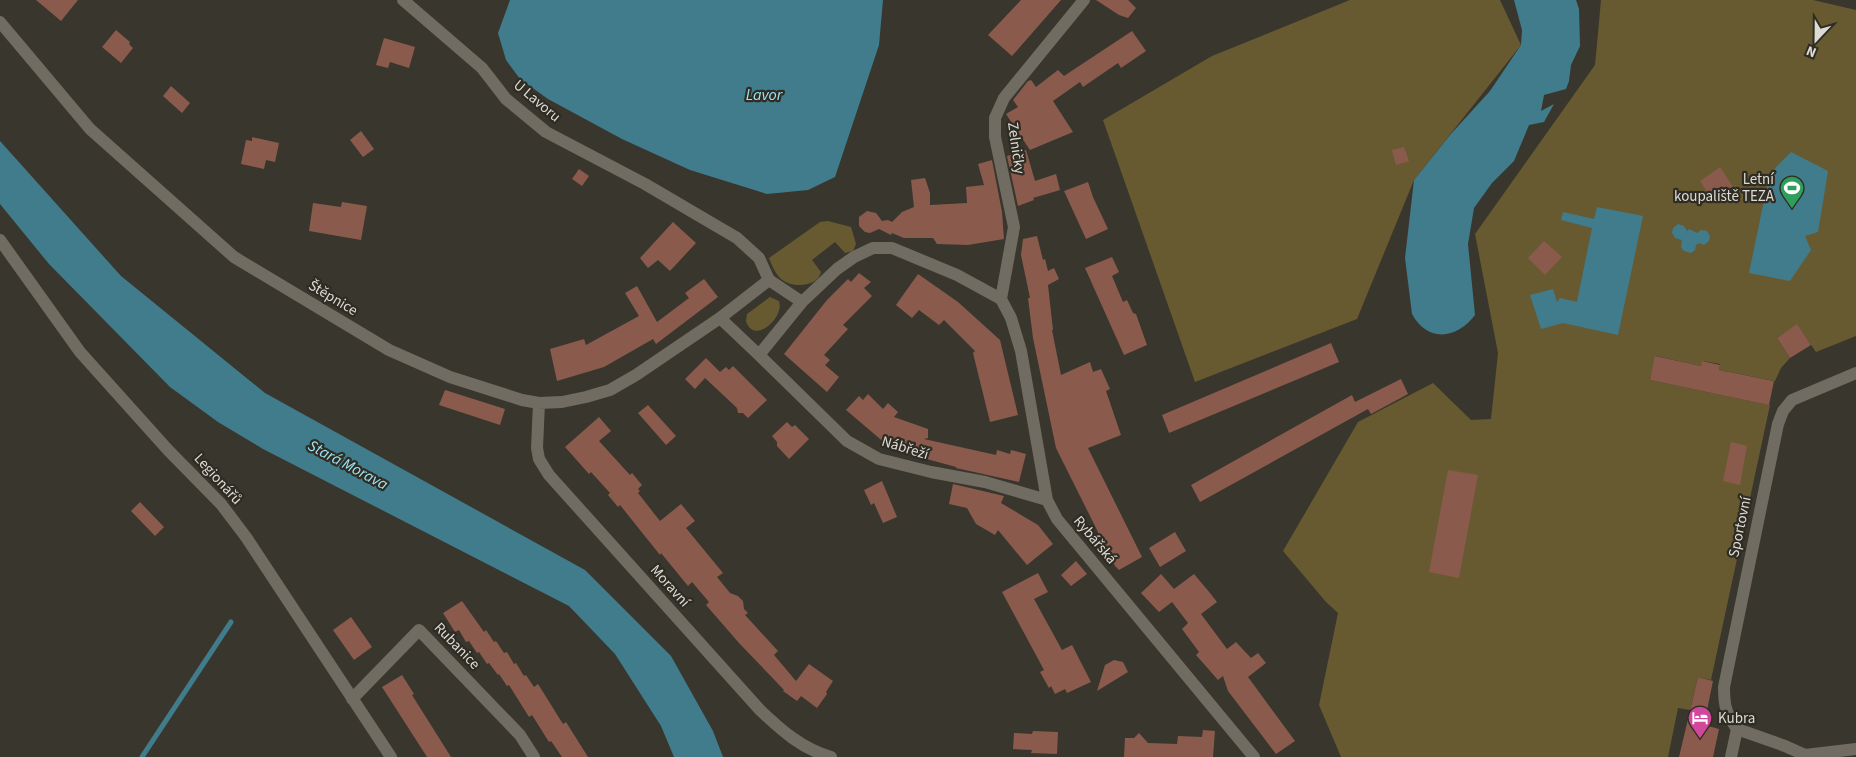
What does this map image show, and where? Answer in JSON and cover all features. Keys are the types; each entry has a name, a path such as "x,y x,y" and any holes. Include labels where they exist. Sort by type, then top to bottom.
{"street":[{"name":"U Lavoru","path":"403,0 482,68 506,99 546,132 645,184 737,238 759,258 769,280"},
{"name":"Zelničky","path":"1001,299 1014,227 996,138 995,118 1004,98 1084,0"},
{"name":"Štěpnice","path":"0,22 90,129 234,257 389,350 450,377 539,403 562,402 610,390 636,375 720,318"},
{"name":"Legionářů","path":"0,240 80,352 168,450 221,504 246,537 391,757"},
{"path":"759,355 802,302 837,268 873,248 892,248 957,275 1001,299"},
{"path":"720,318 769,280 802,302"},
{"name":"Rybářská","path":"1001,299 1011,318 1021,352 1047,500 1057,519 1254,757"},
{"name":"Nábřeží","path":"720,318 848,441 880,460 985,482 1047,500"},
{"name":"Sportovní","path":"1737,729 1727,715 1724,705 1724,687 1778,424 1783,411 1792,400 1856,373"},
{"name":"Moravní","path":"539,403 537,448 539,459 549,475 760,710 789,737 822,755 831,757"},
{"name":"Rubanice","path":"352,699 419,630 520,735 534,757"},
{"path":"1731,757 1737,729 1785,746 1804,756 1856,749"}],"shaded area":[{"path":"1350,0 1500,0 1521,45 1414,180 1357,319 1195,382 1103,120 1212,56"},
{"path":"1601,0 1813,0 1856,10 1856,336 1816,352 1797,325 1777,338 1790,358 1781,368 1775,381 1719,370 1720,364 1703,361 1701,366 1656,356 1650,380 1770,405 1711,680 1698,677 1690,710 1678,708 1668,757 1341,757 1319,705 1338,613 1326,602 1283,551 1358,422 1433,383 1471,420 1491,419 1498,353 1475,234 1595,65"},
{"path":"828,221 851,227 856,244 853,251 845,253 835,242 812,260 821,272 814,281 809,284 797,285 781,279 769,258 820,222"},
{"path":"770,297 779,301 778,314 768,326 762,330 755,331 750,328 746,321 747,314"}],"water":[{"name":"Lavor","path":"510,0 883,0 879,45 835,177 808,190 767,194 690,170 622,139 548,99 520,79 506,60 498,33"},
{"path":"1514,0 1576,0 1579,9 1580,46 1571,65 1566,89 1544,95 1541,111 1554,104 1544,122 1529,125 1514,161 1492,183 1474,208 1468,244 1475,315 1460,329 1451,333 1434,333 1426,330 1412,314 1405,258 1414,180 1450,135 1490,91 1521,45 1522,30"},
{"name":"Stará Morava","path":"0,141 121,276 265,393 585,570 671,656 713,731 723,757 674,757 661,726 615,654 569,606 263,449 218,422 170,387 49,264 0,204"},
{"name":"Letní koupaliště TEZA","path":"1791,152 1828,171 1818,232 1805,236 1811,250 1790,281 1749,273 1767,186 1775,168"},
{"path":"1597,207 1643,216 1618,335 1563,323 1541,329 1530,295 1553,289 1557,302 1560,298 1577,302 1592,228 1561,220 1563,212 1594,219"},
{"name":"Letní koupaliště TEZA","path":"1678,224 1684,226 1687,231 1689,229 1697,233 1701,230 1707,231 1710,236 1709,241 1704,245 1699,243 1696,245 1695,250 1691,253 1684,251 1681,247 1682,240 1675,238 1672,233 1673,228"}],"building":[{"path":"36,0 78,0 61,21"},
{"path":"1021,0 1061,0 1012,56 988,35"},
{"path":"1096,0 1128,0 1136,8 1128,18 1119,15"},
{"path":"116,30 130,42 129,44 133,48 121,63 102,47"},
{"path":"1132,31 1146,51 1121,68 1118,63 1083,87 1080,82 1053,101 1073,132 1030,150 1006,114 1018,107 1013,100 1028,81 1031,80 1036,87 1058,70 1064,76"},
{"path":"384,38 415,47 409,68 390,62 388,68 376,65"},
{"path":"171,86 190,103 182,113 163,96"},
{"path":"361,131 374,149 363,157 350,140"},
{"path":"252,137 279,143 275,162 266,160 264,169 241,164 246,140 252,141"},
{"path":"1404,147 1409,161 1396,165 1392,150"},
{"path":"1026,150 1035,181 1056,174 1060,190 1033,198 1034,200 1018,206 1007,156"},
{"path":"992,160 1002,212 1004,239 968,245 937,244 933,238 904,238 892,233 891,235 879,229 870,233 865,232 859,226 859,217 867,211 876,213 882,221 888,220 892,222 902,212 914,207 911,180 925,178 930,193 930,205 967,203 966,187 984,185 978,164"},
{"path":"1720,167 1734,188 1713,201 1700,181"},
{"path":"579,169 589,176 582,186 572,179"},
{"path":"1088,182 1108,229 1086,239 1064,191"},
{"path":"342,202 367,206 361,240 309,231 313,203 341,207"},
{"path":"673,222 696,243 670,271 658,260 648,268 640,258"},
{"path":"1037,236 1048,271 1054,268 1059,279 1048,285 1052,330 1061,375 1090,362 1093,372 1101,369 1110,389 1106,391 1121,435 1088,448 1142,557 1119,570 1115,566 1056,448 1033,338 1028,298 1030,298 1021,255 1023,239"},
{"path":"1544,241 1562,257 1545,275 1528,258"},
{"path":"1112,257 1119,272 1112,276 1123,302 1127,300 1133,313 1136,314 1147,345 1124,355 1085,268"},
{"path":"859,273 871,282 864,288 872,296 843,325 848,329 824,355 830,360 825,365 839,377 827,392 784,354 827,300 848,279 851,282"},
{"path":"918,274 958,302 1000,340 1018,415 990,422 973,353 975,351 944,320 939,325 919,310 912,318 896,305"},
{"path":"704,279 718,297 656,344 653,339 604,367 557,381 550,349 584,339 586,345 639,316 625,293 637,286 657,322 689,298 685,293"},
{"path":"1797,324 1811,345 1790,358 1777,338"},
{"path":"1331,343 1339,362 1169,433 1162,415"},
{"path":"1655,356 1701,366 1702,361 1720,365 1719,370 1774,381 1769,405 1650,380"},
{"path":"706,358 720,372 726,367 729,370 733,366 767,400 748,418 743,413 738,413 737,408 705,378 695,389 685,379"},
{"path":"1401,379 1408,394 1371,414 1368,409 1200,502 1191,485 1352,395 1355,402"},
{"path":"445,390 505,409 500,425 439,405"},
{"path":"868,394 883,409 888,403 898,412 894,417 928,429 928,438 924,439 996,455 997,450 1010,454 1011,450 1026,454 1019,482 956,468 905,453 886,444 846,410 859,396 863,400"},
{"path":"648,405 676,436 666,445 638,413"},
{"path":"599,417 611,431 599,441 630,475 632,473 642,485 638,489 640,491 638,493 660,521 681,504 695,521 686,528 723,573 717,577 730,593 738,596 743,601 744,609 748,613 745,615 778,651 774,655 796,681 809,664 833,681 817,708 801,696 797,701 783,691 706,605 709,602 692,582 688,586 661,553 660,555 620,505 618,507 608,495 610,493 591,472 589,474 565,447"},
{"path":"787,422 792,427 795,425 809,439 789,459 777,446 777,442 772,436"},
{"path":"1731,442 1747,446 1740,485 1723,481"},
{"path":"1448,470 1478,475 1459,578 1429,572"},
{"path":"882,481 897,517 883,523 874,503 871,505 864,490"},
{"path":"953,484 1004,496 1001,503 1038,525 1053,544 1027,565 998,530 995,535 976,524 967,508 949,504"},
{"path":"140,502 164,527 155,536 131,511"},
{"path":"1175,532 1186,551 1160,567 1149,548"},
{"path":"1076,561 1087,574 1071,586 1061,575"},
{"path":"1038,573 1048,592 1034,599 1062,650 1072,645 1091,682 1067,693 1065,689 1055,694 1051,686 1049,688 1040,672 1044,670 1002,592"},
{"path":"1161,574 1174,589 1194,574 1210,593 1217,602 1201,614 1227,649 1236,642 1251,658 1258,653 1266,663 1248,677 1295,741 1276,754 1228,691 1223,676 1218,680 1196,655 1199,652 1182,629 1188,623 1172,602 1159,612 1141,593"},
{"path":"462,601 484,632 486,630 504,653 507,652 514,664 516,663 534,687 538,684 563,724 566,722 588,757 562,757 551,741 549,742 532,715 529,717 509,685 507,686 489,663 487,664 479,652 477,653 469,641 466,642 459,630 455,632 443,613"},
{"path":"351,617 372,647 354,660 333,630"},
{"path":"1114,660 1123,662 1128,672 1097,691 1105,665"},
{"path":"402,675 414,694 412,695 451,757 427,757 382,687"},
{"path":"1698,677 1713,681 1704,725 1719,729 1713,757 1679,757"},
{"path":"1203,730 1215,731 1213,757 1124,757 1125,738 1134,738 1139,733 1148,743 1177,744 1178,736 1202,737"},
{"path":"1033,731 1058,732 1057,754 1031,753 1032,750 1013,749 1014,733 1032,734"}],"waterway":[{"path":"142,757 231,622"}],"place":[{"name":"Letní koupaliště TEZA","path":"1792,209"},
{"name":"Kubra","path":"1700,739"}]}
